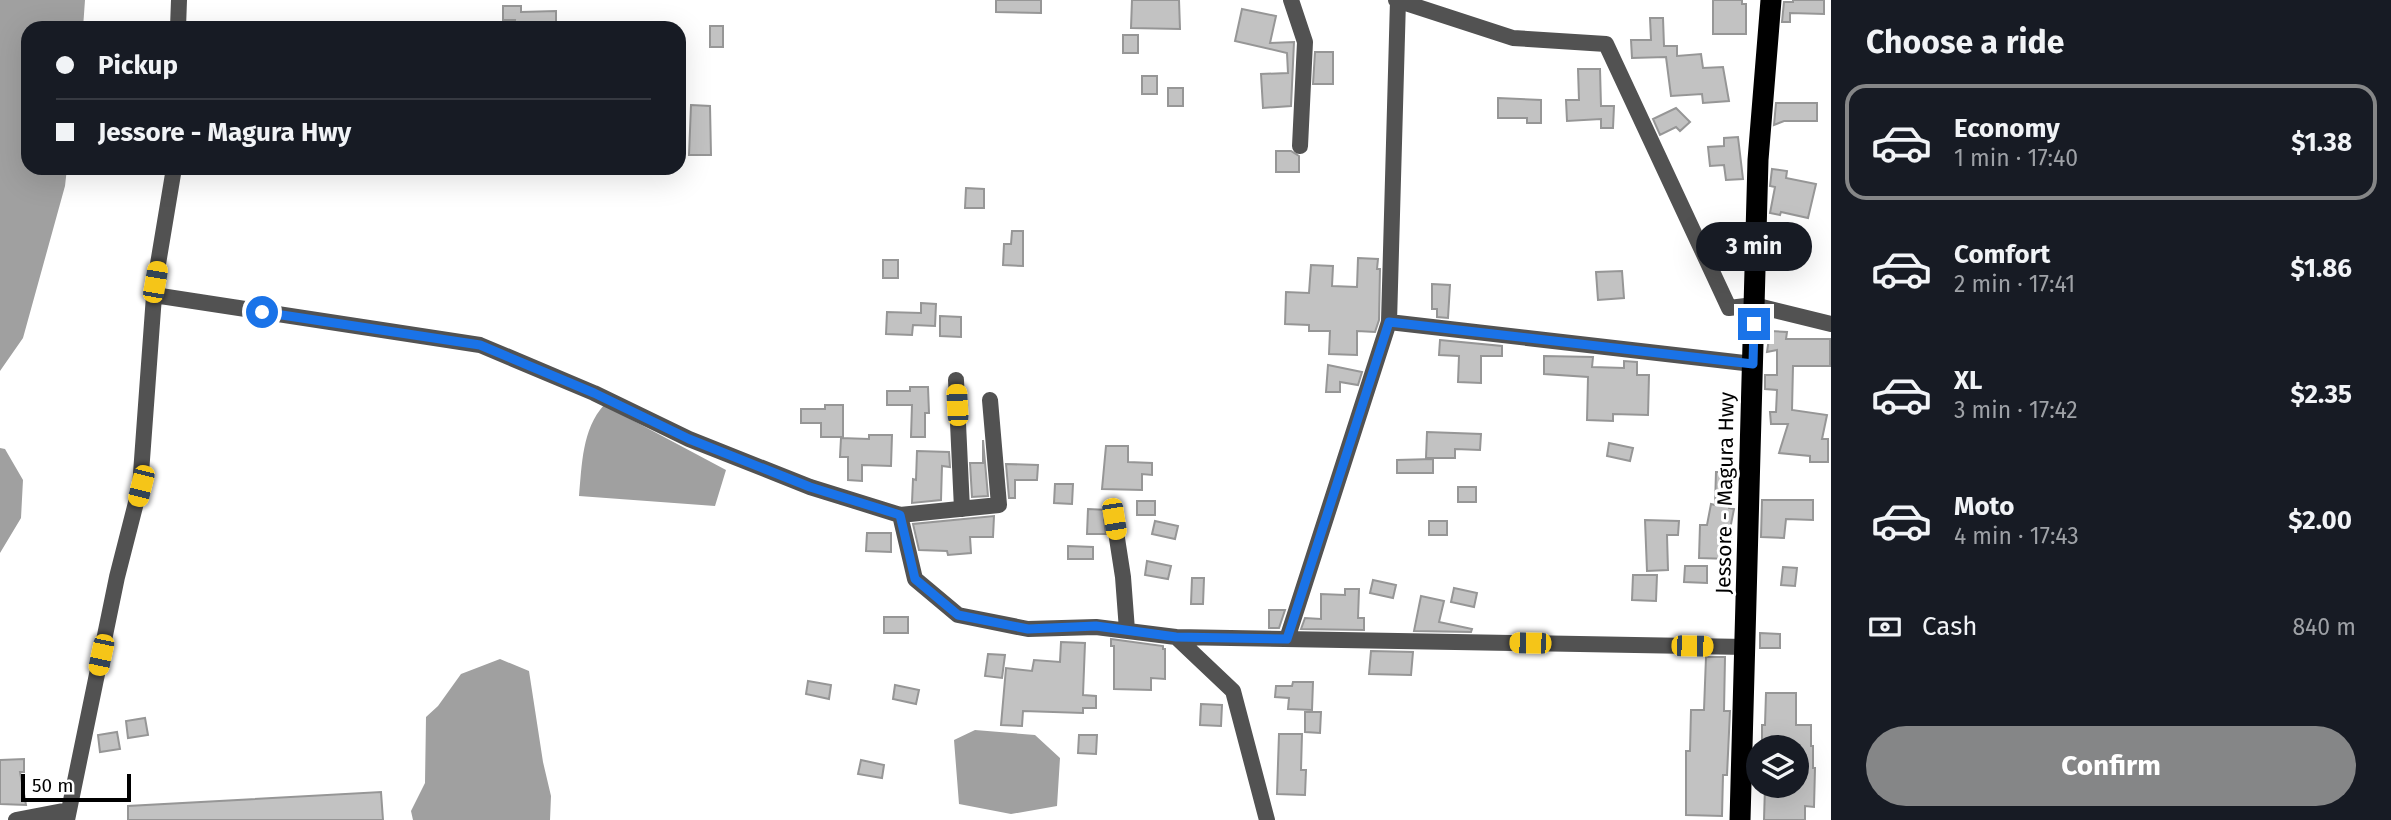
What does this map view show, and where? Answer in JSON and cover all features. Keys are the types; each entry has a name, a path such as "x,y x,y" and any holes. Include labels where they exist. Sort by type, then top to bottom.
{"highway":[{"name":"Jessore - Magura Hwy","path":"1740,820 1758,160 1771,0"}],"street":[{"path":"178,21 179,0"},
{"path":"1291,0 1305,42 1300,146"},
{"path":"1287,639 1389,322 1397,0 1513,38 1606,44 1729,308 1754,305 1831,324"},
{"path":"16,820 67,815 117,577 141,486 154,295 172,175"},
{"path":"154,295 480,345 594,393 689,439 810,487 900,515 999,505 990,400"},
{"path":"1389,322 1753,364"},
{"path":"956,380 962,509"},
{"path":"900,515 915,579 958,615 1028,629 1096,626 1176,637 1746,647"},
{"path":"1114,519 1123,577 1127,631"},
{"path":"1176,637 1233,691 1267,820"}],"shaded area":[{"path":"0,0 85,0 84,21 21,21 21,175 66,175 23,338 0,371"},
{"path":"604,405 726,470 715,506 579,496 587,436"},
{"path":"0,448 5,449 23,480 21,518 0,553"},
{"path":"500,659 529,671 551,796 550,820 413,820 411,811 425,783 426,717 438,706 461,674"},
{"path":"975,730 1035,735 1060,758 1057,806 1011,814 959,804 954,740"}],"building":[{"path":"996,0 1041,0 1041,13 996,12"},
{"path":"1132,0 1179,0 1180,29 1131,28"},
{"path":"1713,0 1742,0 1742,4 1746,4 1746,34 1713,34"},
{"path":"1824,0 1824,14 1790,13 1790,22 1782,22 1784,2"},
{"path":"503,6 521,6 521,12 556,11 556,21 503,20"},
{"path":"1242,9 1276,16 1270,43 1294,42 1291,106 1263,108 1261,74 1288,73 1287,53 1235,41"},
{"path":"1650,18 1663,18 1664,46 1677,46 1677,56 1701,54 1703,68 1723,67 1729,101 1703,103 1702,94 1671,96 1666,57 1632,58 1631,40 1651,40"},
{"path":"710,26 723,26 723,47 710,47"},
{"path":"1123,35 1138,35 1138,53 1123,53"},
{"path":"1315,52 1333,52 1333,84 1313,84"},
{"path":"1578,69 1600,69 1601,106 1614,106 1613,128 1601,128 1601,119 1567,121 1566,100 1579,100"},
{"path":"1142,76 1157,76 1157,94 1142,94"},
{"path":"1168,88 1183,88 1183,106 1168,106"},
{"path":"1498,98 1541,100 1541,123 1527,123 1527,118 1498,118"},
{"path":"1776,103 1817,103 1817,121 1784,121 1774,125"},
{"path":"691,105 710,106 711,155 689,155"},
{"path":"1676,108 1690,122 1680,131 1676,127 1660,135 1653,119"},
{"path":"1738,137 1743,179 1726,180 1724,165 1710,166 1708,147 1724,146 1724,138"},
{"path":"1276,151 1291,151 1299,156 1299,172 1276,172"},
{"path":"1772,169 1787,171 1786,178 1816,184 1808,218 1781,212 1780,215 1770,213 1775,187 1770,186"},
{"path":"966,188 984,189 984,208 965,208"},
{"path":"1012,231 1023,231 1023,266 1003,265 1004,244 1011,244"},
{"path":"1358,258 1378,259 1379,320 1375,332 1357,331 1357,355 1329,354 1330,331 1309,331 1309,325 1285,324 1286,292 1309,293 1311,265 1333,266 1332,286 1357,287"},
{"path":"883,260 898,260 898,278 883,278"},
{"path":"1622,271 1624,298 1598,300 1596,272"},
{"path":"1432,284 1450,285 1448,318 1437,317 1437,309 1432,309"},
{"path":"921,303 936,304 935,326 913,325 912,335 886,334 887,312 921,313"},
{"path":"940,316 961,317 961,337 940,336"},
{"path":"1770,331 1787,332 1786,339 1830,339 1830,366 1793,366 1792,410 1827,415 1822,439 1828,439 1828,462 1810,462 1810,456 1779,453 1788,424 1771,424 1770,412 1776,412 1777,390 1765,389 1765,375 1777,375 1777,350 1767,352"},
{"path":"1440,340 1502,346 1502,356 1481,356 1481,383 1458,382 1459,356 1439,355"},
{"path":"1544,356 1593,357 1592,367 1624,368 1624,361 1637,362 1637,375 1649,375 1648,415 1613,414 1613,421 1587,420 1588,377 1544,374"},
{"path":"1328,365 1362,372 1358,385 1340,382 1340,392 1326,392"},
{"path":"910,387 928,387 929,413 925,413 925,437 911,437 912,405 887,405 887,391 910,391"},
{"path":"825,405 843,405 843,437 821,437 821,423 801,423 801,409 825,409"},
{"path":"1427,432 1481,434 1480,450 1455,449 1455,458 1426,458"},
{"path":"869,435 892,435 891,466 862,465 862,481 848,480 848,457 840,457 841,438 869,439"},
{"path":"983,440 988,496 972,497 970,463 983,463"},
{"path":"1609,443 1633,448 1630,461 1607,456"},
{"path":"1106,446 1128,446 1128,462 1152,463 1152,475 1142,474 1142,490 1102,489"},
{"path":"917,451 949,452 950,467 942,466 941,500 912,503"},
{"path":"1433,459 1433,473 1397,473 1397,460"},
{"path":"1006,464 1038,465 1037,480 1015,480 1015,498 1009,498"},
{"path":"1716,472 1730,472 1729,508 1734,509 1730,559 1699,558 1700,525 1707,525 1711,504 1715,505"},
{"path":"1055,484 1073,484 1072,504 1054,503"},
{"path":"1458,487 1476,487 1476,502 1458,502"},
{"path":"1762,500 1813,500 1813,520 1786,519 1784,538 1761,537"},
{"path":"1137,501 1155,501 1155,515 1137,515"},
{"path":"1088,509 1107,510 1104,520 1106,534 1087,534"},
{"path":"994,516 993,537 970,537 971,553 948,555 947,551 919,550 913,524"},
{"path":"1645,520 1679,521 1678,535 1667,535 1668,570 1647,571"},
{"path":"1155,521 1178,526 1175,539 1152,534"},
{"path":"1429,521 1447,521 1447,535 1429,535"},
{"path":"867,533 891,533 891,552 866,551"},
{"path":"1068,546 1093,547 1093,559 1068,559"},
{"path":"1147,561 1171,566 1168,579 1145,575"},
{"path":"1685,566 1707,566 1707,583 1684,582"},
{"path":"1783,567 1797,568 1795,586 1781,585"},
{"path":"1633,575 1657,575 1656,601 1632,600"},
{"path":"1192,578 1204,578 1203,604 1191,604"},
{"path":"1373,580 1396,585 1393,598 1370,593"},
{"path":"1454,588 1477,593 1474,607 1451,602"},
{"path":"1345,589 1359,589 1358,618 1364,618 1364,630 1301,629 1305,618 1321,619 1321,594 1345,595"},
{"path":"1421,596 1444,601 1439,622 1472,629 1471,632 1414,631"},
{"path":"1269,610 1285,610 1279,628 1269,628"},
{"path":"884,617 908,617 908,633 884,633"},
{"path":"1760,633 1780,634 1780,648 1760,648"},
{"path":"1111,639 1163,646 1165,679 1151,678 1151,690 1114,689 1114,646 1111,646"},
{"path":"1061,642 1085,643 1083,695 1096,696 1096,708 1083,708 1083,713 1023,711 1022,726 1001,725 1006,668 1032,671 1034,660 1060,662"},
{"path":"1371,651 1413,652 1411,675 1369,674"},
{"path":"988,654 1005,655 1002,678 985,676"},
{"path":"1706,657 1725,657 1724,711 1730,711 1727,775 1723,775 1722,816 1686,815 1686,751 1690,751 1691,710 1704,710"},
{"path":"808,681 831,685 829,699 806,694"},
{"path":"1293,682 1313,682 1312,710 1288,709 1289,698 1275,697 1276,686 1292,686"},
{"path":"895,685 919,690 916,704 893,699"},
{"path":"1766,693 1796,693 1796,725 1811,725 1815,768 1814,807 1805,806 1805,820 1764,820 1765,798 1809,798 1809,735 1762,735 1762,725 1765,725"},
{"path":"1201,704 1222,705 1221,726 1200,725"},
{"path":"1305,712 1321,712 1320,733 1305,732"},
{"path":"145,718 148,735 128,738 126,721"},
{"path":"117,732 120,749 100,752 98,735"},
{"path":"1279,734 1302,734 1301,770 1306,770 1305,795 1277,794"},
{"path":"1079,735 1097,735 1096,754 1078,753"},
{"path":"24,759 24,772 20,772 26,805 0,804 0,760"},
{"path":"861,760 884,765 882,778 858,774"},
{"path":"381,792 383,820 128,820 128,806"}],"route":[{"path":"262,312 480,345 594,393 689,439 810,487 900,515 915,579 958,615 1028,629 1096,626 1176,637 1287,639 1389,322 1753,364 1754,324"}]}
